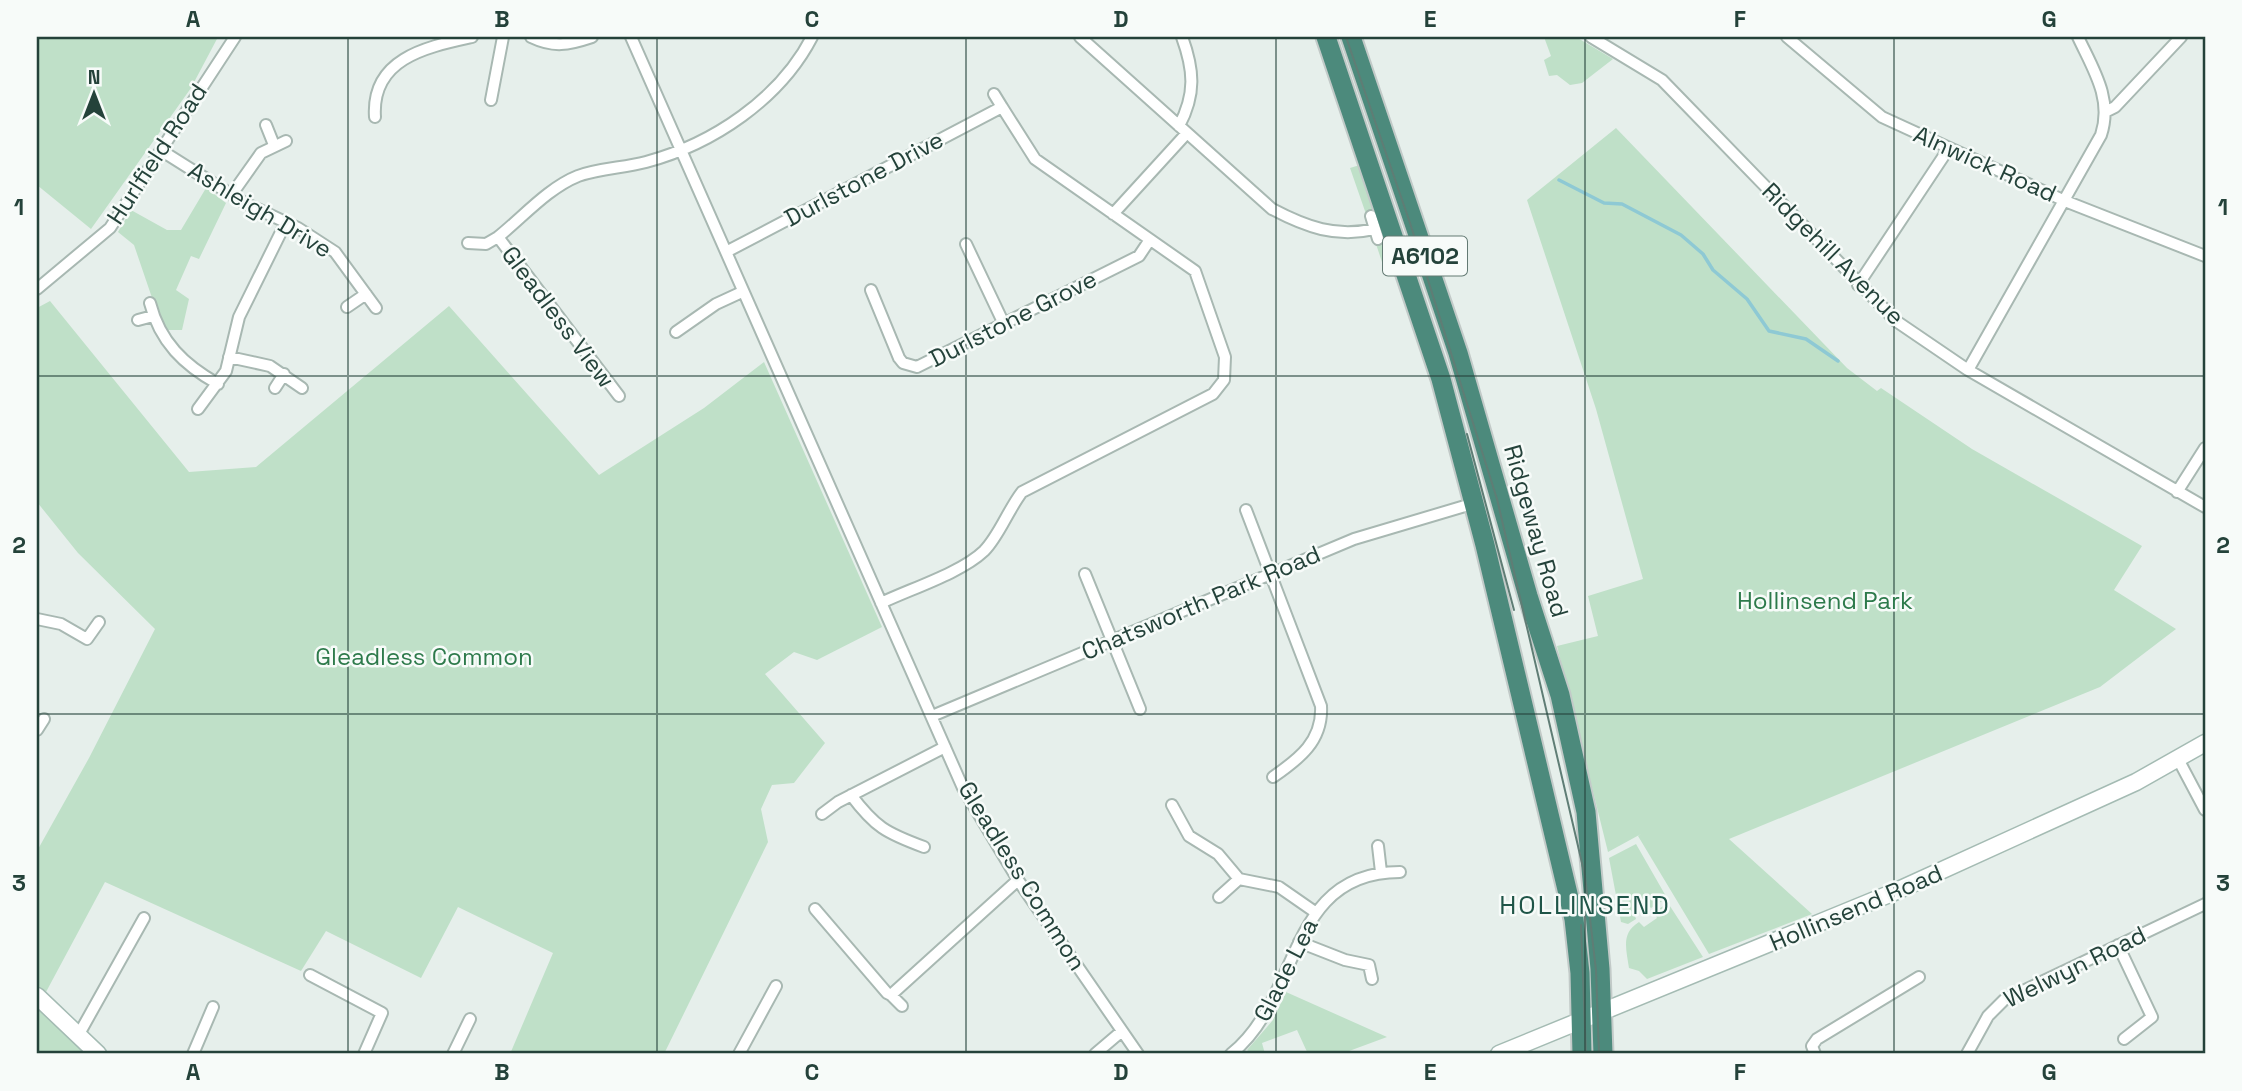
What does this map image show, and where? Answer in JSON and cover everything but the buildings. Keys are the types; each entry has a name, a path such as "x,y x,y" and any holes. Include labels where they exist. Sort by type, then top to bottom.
{"highway":[{"name":"Ridgeway Road","path":"1326,37 1416,302 1475,503 1569,892 1580,973 1582,1054"},
{"name":"Ridgeway Road","path":"1351,37 1458,353 1528,596 1560,695 1586,811 1603,1013 1603,1054"}],"main road":[{"name":"Hollinsend Road","path":"1499,1054 1892,893 2076,810 2205,743"},
{"path":"37,996 98,1054"}],"street":[{"name":"Hurlfield Road","path":"37,289 110,228 235,37"},
{"path":"375,117 380,81 404,58 427,47 472,37"},
{"path":"491,100 503,37"},
{"path":"531,37 553,46 566,46 592,37"},
{"name":"Gleadless Common","path":"631,37 978,816 1018,880 1138,1054"},
{"name":"Gleadless View","path":"619,396 498,237 561,184 579,175 632,166 683,149 722,127 775,89 802,56 812,37"},
{"path":"1080,37 1272,209 1327,232 1350,234 1376,234 1371,216"},
{"path":"1113,214 1183,129 1192,92 1193,75 1182,37"},
{"name":"Ridgehill Avenue","path":"1591,37 1662,80 1858,285 1896,321 1968,370 2205,507"},
{"name":"Alnwick Road","path":"1787,37 1882,117 2065,201 2205,256"},
{"path":"1968,370 2101,135 2107,111 2100,84 2078,37"},
{"path":"2107,111 2115,107 2181,37"},
{"path":"881,603 974,560 995,538 1006,513 1022,492 1213,394 1224,380 1225,357 1195,271 1035,159 994,94"},
{"name":"Durlstone Drive","path":"726,252 1002,107"},
{"path":"266,125 274,145"},
{"path":"232,194 251,164 274,145 286,141"},
{"path":"1858,285 1949,148"},
{"name":"Ashleigh Drive","path":"162,151 335,252 376,309"},
{"path":"198,409 219,384 239,317 286,222"},
{"path":"468,243 486,244 498,237"},
{"name":"Durlstone Grove","path":"872,290 899,358 911,367 918,367 1139,256 1149,241"},
{"path":"966,244 1003,322"},
{"path":"676,332 698,315 743,292"},
{"path":"346,307 366,294"},
{"path":"150,303 153,316 172,350 191,367 219,384"},
{"path":"138,320 153,316"},
{"path":"229,357 270,366 302,388"},
{"path":"275,388 284,374"},
{"path":"2177,492 2205,448"},
{"name":"Chatsworth Park Road","path":"932,716 1354,539 1475,503"},
{"path":"1246,510 1315,685 1321,712 1319,729 1309,748 1273,777"},
{"path":"1085,574 1140,709"},
{"path":"37,619 61,624 87,639 99,622"},
{"path":"37,730 44,719"},
{"path":"822,814 851,795 945,747"},
{"path":"2178,759 2205,810"},
{"path":"851,795 867,818 880,828 924,847"},
{"path":"1172,805 1189,836 1218,854 1239,880 1279,887 1315,912"},
{"path":"1378,846 1381,872"},
{"name":"Glade Lea","path":"1231,1054 1261,1023 1315,912 1351,880 1381,872 1400,872"},
{"path":"891,995 1018,880"},
{"path":"1219,897 1239,880"},
{"name":"Welwyn Road","path":"1967,1054 1994,1008 2205,904"},
{"path":"814,909 887,993 902,1006"},
{"path":"79,1034 144,918"},
{"path":"1299,942 1345,960 1369,965 1372,979"},
{"path":"2118,945 2152,1017 2124,1039"},
{"path":"310,975 383,1013 363,1054"},
{"path":"1815,1054 1812,1046 1817,1039 1919,977"},
{"path":"739,1054 776,985"},
{"path":"193,1054 214,1007"},
{"path":"453,1054 470,1020"},
{"path":"1095,1054 1122,1031"}],"green space":[{"path":"37,37 218,37 191,88 91,229 37,185"},
{"path":"1544,37 1576,37 1613,59 1582,83 1570,85 1557,75 1549,76 1544,60 1551,56"},
{"name":"Hollinsend Park","path":"1616,128 1847,368 1877,391 1881,388 1972,449 2142,546 2114,590 2176,629 2100,687 1729,839 1812,914 1709,954 1638,836 1641,834 1608,852 1557,646 1598,636 1588,596 1643,579 1596,409 1527,200"},
{"path":"1363,164 1396,263 1384,268 1376,244 1383,241 1373,212 1366,214 1350,168"},
{"path":"206,188 226,203 199,259 191,256 176,290 189,299 182,330 163,330 134,245 118,232 131,210 167,230 181,230"},
{"name":"Gleadless Common","path":"50,301 189,472 256,467 449,306 599,475 704,408 764,362 882,627 817,660 794,652 765,674 825,743 794,783 772,785 761,809 768,842 664,1054 510,1054 553,953 458,907 421,978 326,931 301,971 105,882 46,992 37,986 37,851 89,758 155,629 78,553 37,502 37,308"},
{"path":"1636,844 1667,898 1651,908 1647,904 1634,913 1636,919 1628,924 1621,922 1609,858"},
{"path":"1668,903 1703,957 1647,979 1639,971 1629,968 1627,936 1639,922 1644,927 1657,918 1654,912"},
{"path":"1286,992 1387,1037 1341,1054 1308,1054 1297,1030 1262,1043 1265,1054 1253,1054 1247,1050 1273,1020"},
{"path":"37,1006 85,1054 38,1054"}],"waterway":[{"path":"1559,180 1604,203 1622,204 1681,235 1703,254 1713,270 1747,299 1769,331 1806,339 1838,361"}],"tram line":[{"path":"1346,37 1410,223 1497,499 1585,876 1596,970 1599,1054"},
{"path":"1467,434 1514,610"},
{"path":"1581,925 1586,1054"}],"district":[{"name":"HOLLINSEND","path":"1585,905"}]}
